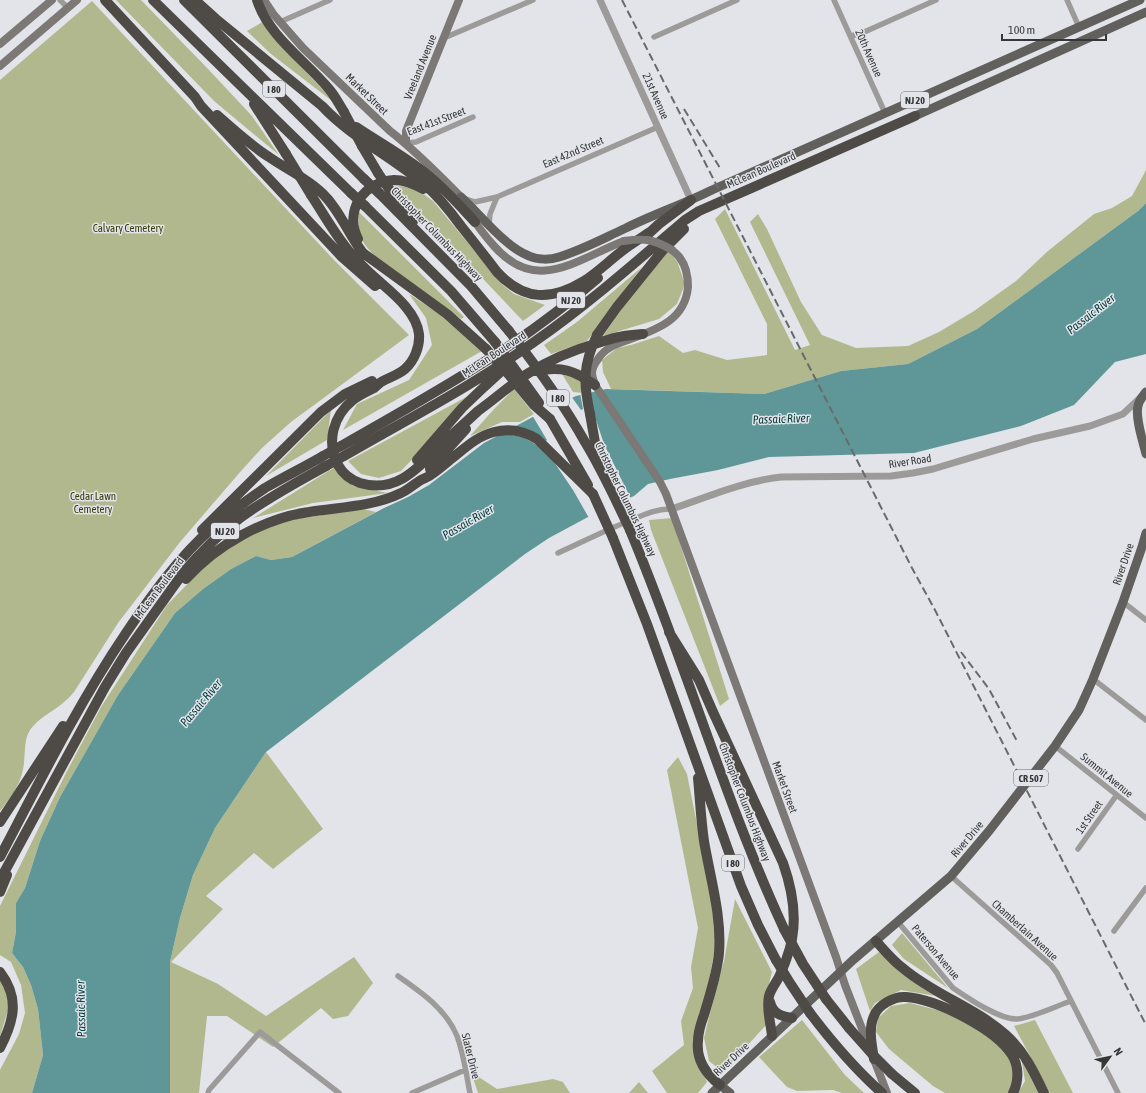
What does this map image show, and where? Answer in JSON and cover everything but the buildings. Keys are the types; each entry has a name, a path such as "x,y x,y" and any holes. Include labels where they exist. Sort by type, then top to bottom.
{"highway":[{"path":"105,0 195,97 201,106 342,257 358,273 414,319"},
{"name":"I 80","path":"153,0 365,206 468,310 519,373 550,419 571,454 613,538 645,617 741,886 758,925 776,960 810,1014 841,1052 882,1093"},
{"name":"Christopher Columbus Highway","path":"184,0 364,178 487,303 529,356 558,398 576,426 600,469 630,530 746,839 767,892 784,929 803,964 826,999 849,1028 892,1074 915,1093"},
{"path":"195,0 322,106 330,115 426,186 447,208 497,272 505,281 516,288 527,293 539,295 549,295 572,288 585,280 624,249 650,232"},
{"path":"257,0 263,13 279,37 329,88 378,173 442,256"},
{"path":"244,89 339,238 348,250 371,274 400,300 414,319 419,334 418,348 409,365 400,373 382,381 353,400 340,413 333,429 331,440 334,457 339,467 347,476 356,482 367,485 387,485 410,475 478,411 506,388 528,373 558,357 584,347 618,337 644,334"},
{"path":"195,97 204,102 259,150 310,183 321,192 330,201 363,254 447,314 486,349 534,405 550,419"},
{"path":"322,106 416,166 440,185 475,222"},
{"name":"McLean Boulevard","path":"0,857 63,737 112,653 157,589 176,565 194,546 228,515 266,488 325,461 344,456 470,384 533,343 600,292 685,220 698,211 914,116"},
{"path":"370,258 357,238 354,226 354,210 358,202 369,189 384,182 395,180 406,181 426,190 438,199"},
{"name":"McLean Boulevard","path":"0,880 105,687 126,653 183,573 197,557 228,528 325,461 341,446 428,397 522,337 581,292 674,212 692,200"},
{"path":"600,469 586,397 586,365 590,350 597,335 617,307 664,250 695,218 715,204"},
{"path":"401,478 472,398 533,343"},
{"path":"528,373 564,369 584,377 595,385"},
{"path":"157,589 173,564 194,538 321,412 333,402 353,390 372,381 382,381"},
{"path":"421,480 481,414 489,403"},
{"path":"148,622 190,574 223,547 250,532 281,518 300,513 361,505 376,502 402,493 430,475 472,442 487,434 500,430 513,430 526,433 542,443 592,494"},
{"path":"669,632 699,680 790,881 793,899 793,935 788,955 769,996 768,1005 772,1036"},
{"path":"0,822 112,653"},
{"path":"697,762 704,839 719,933 719,952 716,972 698,1036 697,1049 700,1060 706,1071 720,1085"},
{"path":"0,892 32,820"},
{"path":"876,941 904,970 992,1024 1007,1036 1020,1050 1044,1093"},
{"path":"0,972 8,984 14,1010 7,1035 0,1048"},
{"path":"769,996 770,1004 775,1012 782,1017 792,1018"},
{"path":"874,1059 872,1042 873,1017 887,1002 906,997 919,999 940,1006 961,1016 986,1030 998,1040 1012,1055 1017,1066 1018,1079 1014,1093"}],"main road":[{"path":"0,44 52,0"},
{"path":"0,66 77,0"},
{"name":"Market Street","path":"264,0 280,22 303,48 461,197 475,222 498,251 518,266 529,270 542,272 555,270 624,242 638,239 650,240 672,250 680,258 686,271 688,283 687,295 683,306 676,316 667,323 644,334"},
{"name":"Vreeland Avenue","path":"406,144 406,132 459,0"},
{"name":"McLean Boulevard","path":"692,200 1140,0"},
{"name":"McLean Boulevard","path":"914,116 1146,12"},
{"path":"461,197 501,237 518,251 538,259 552,259 566,254 692,200"},
{"path":"595,385 592,373 594,364 599,356 616,344 644,334"},
{"name":"Market Street","path":"595,385 664,488 836,957 840,972 886,1093"},
{"path":"1144,394 1138,404 1138,415 1146,454"},
{"name":"River Drive","path":"712,1093 840,972 951,876 985,836 1055,746 1079,710 1093,679 1123,602 1141,552 1146,533"},
{"path":"720,1085 730,1093"}],"street":[{"path":"60,0 68,8"},
{"path":"280,22 330,0"},
{"path":"444,38 533,0"},
{"name":"21st Avenue","path":"600,0 692,200"},
{"path":"654,37 737,0"},
{"name":"20th Avenue","path":"834,0 886,113"},
{"path":"850,36 862,33 936,0"},
{"path":"1067,0 1079,27"},
{"name":"East 41st Street","path":"406,144 416,142 473,118"},
{"name":"East 42nd Street","path":"461,197 475,202 497,197 658,127"},
{"path":"489,225 490,214 497,197"},
{"name":"River Road","path":"672,509 745,484 781,477 891,476 933,469 1033,439 1096,424 1123,414 1144,394"},
{"path":"558,553 593,536 643,515 663,508 672,509"},
{"path":"1123,602 1146,620"},
{"path":"1093,679 1146,720"},
{"name":"Summit Avenue","path":"1055,746 1116,796 1146,818"},
{"name":"1st Street","path":"1078,849 1116,796"},
{"name":"Chamberlain Avenue","path":"951,876 1051,965 1057,973 1118,1093"},
{"path":"1114,931 1146,888"},
{"name":"Paterson Avenue","path":"898,922 953,988 999,1015 1007,1018 1018,1019 1028,1017 1071,1001"},
{"name":"Slater Drive","path":"398,976 436,1005 451,1024 458,1038 470,1093"},
{"path":"208,1093 260,1032 339,1093"},
{"path":"412,1093 465,1070"}],"green space":[{"path":"116,0 141,0 252,116 279,155 214,101"},
{"name":"Calvary Cemetery","path":"92,1 334,260 409,335 291,422 262,448 241,471 180,542 118,623 74,692 30,730 26,739 24,764 20,781 0,811 0,80"},
{"path":"264,21 295,60 336,104 271,54 247,31"},
{"path":"1146,170 1146,203 1138,211 977,329 908,364 841,371 764,394 611,389 603,372 602,360 617,348 659,336 683,353 695,350 727,360 767,355 767,324 715,219 725,209 795,350 810,345 750,222 758,214 767,229 801,302 822,335 856,348 908,346 939,332 974,311 1016,281 1048,251 1094,214 1112,208 1132,196"},
{"path":"395,186 414,187 433,201 503,285 514,294 545,305 523,321"},
{"path":"358,211 464,317 461,319 376,257 366,246 359,231"},
{"path":"667,250 677,261 685,284 677,304 659,319 603,336 637,287"},
{"path":"642,267 587,341 551,354 544,345 577,322"},
{"path":"409,294 453,323 482,351 343,430 357,404 409,380 432,345 426,318"},
{"path":"565,366 582,370 583,393 573,392 562,374"},
{"path":"514,389 534,414 520,422 502,422 470,436 495,408"},
{"path":"470,395 429,442 401,471 379,478 361,474 348,461"},
{"path":"331,410 327,440 266,476"},
{"path":"335,467 353,486 388,493 313,503 253,518"},
{"path":"363,509 376,512 292,557 271,560 256,556 231,569 203,589 175,613 118,695 60,797 40,841 25,888 16,903 16,932 12,953 23,967 31,985 38,1009 43,1055 32,1093 0,1093 0,1070 19,1034 25,1013 21,985 11,962 0,955 0,906 66,773 101,707 167,605 207,564 240,539 282,521"},
{"path":"672,518 729,699 720,706 651,530 649,520"},
{"path":"266,752 323,829 273,869 254,853 206,896 223,909 171,962 218,984 266,1016 354,957 373,983 348,1016 333,1019 321,1008 273,1047 227,1016 207,1016 199,1093 170,1093 170,962 180,918 193,875 215,828"},
{"path":"678,757 687,774 715,914 716,943 695,1055 707,1082 698,1093 667,1093 652,1071 684,1045 681,1021 693,988 691,967 698,928 667,770"},
{"path":"735,899 772,972 767,992 767,1024 723,1072 709,1061 704,1038 724,961"},
{"path":"902,933 948,988 904,959 892,945"},
{"path":"879,952 936,996 901,990 875,1003 870,1011 856,969"},
{"path":"0,977 10,1004 0,1036"},
{"path":"910,1003 945,1012 977,1029 1000,1046 1013,1064 1014,1083 1008,1093 945,1093 933,1086 889,1049 876,1032 878,1018 891,1006"},
{"path":"802,1020 845,1075 864,1093 842,1093 833,1090 797,1091 787,1087 759,1057"},
{"path":"1035,1020 1073,1093 1050,1093 1014,1026"},
{"path":"1021,1056 1042,1093 1018,1093 1025,1081"},
{"path":"471,1072 497,1089 553,1079 563,1082 570,1093 478,1093"},
{"path":"639,1082 648,1093 629,1093"}],"water":[{"name":"Passaic River","path":"1146,203 1146,354 1115,362 1074,405 1021,426 914,453 769,457 718,470 648,484 634,496 601,510 549,538 525,554 266,752 215,828 193,875 180,918 170,962 170,1093 32,1093 43,1055 38,1009 31,985 23,967 12,953 16,932 16,903 25,888 40,841 60,797 118,695 175,613 203,589 231,569 256,556 271,560 292,557 384,508 408,497 429,485 484,443 544,411 576,396 606,389 764,394 841,371 908,364 977,329 1138,211"}],"pier":[{"path":"589,391 594,414 604,444 631,499 589,518 573,490 552,459 532,442 522,437 505,434 513,426 546,441 547,440 532,415 571,396 581,410 583,409 580,393"}],"railway":[{"path":"622,0 1146,1025"},
{"path":"684,109 720,168"},
{"path":"961,652 989,689 1017,741"}],"park label":[{"name":"Cedar Lawn Cemetery","path":"93,502"}]}
